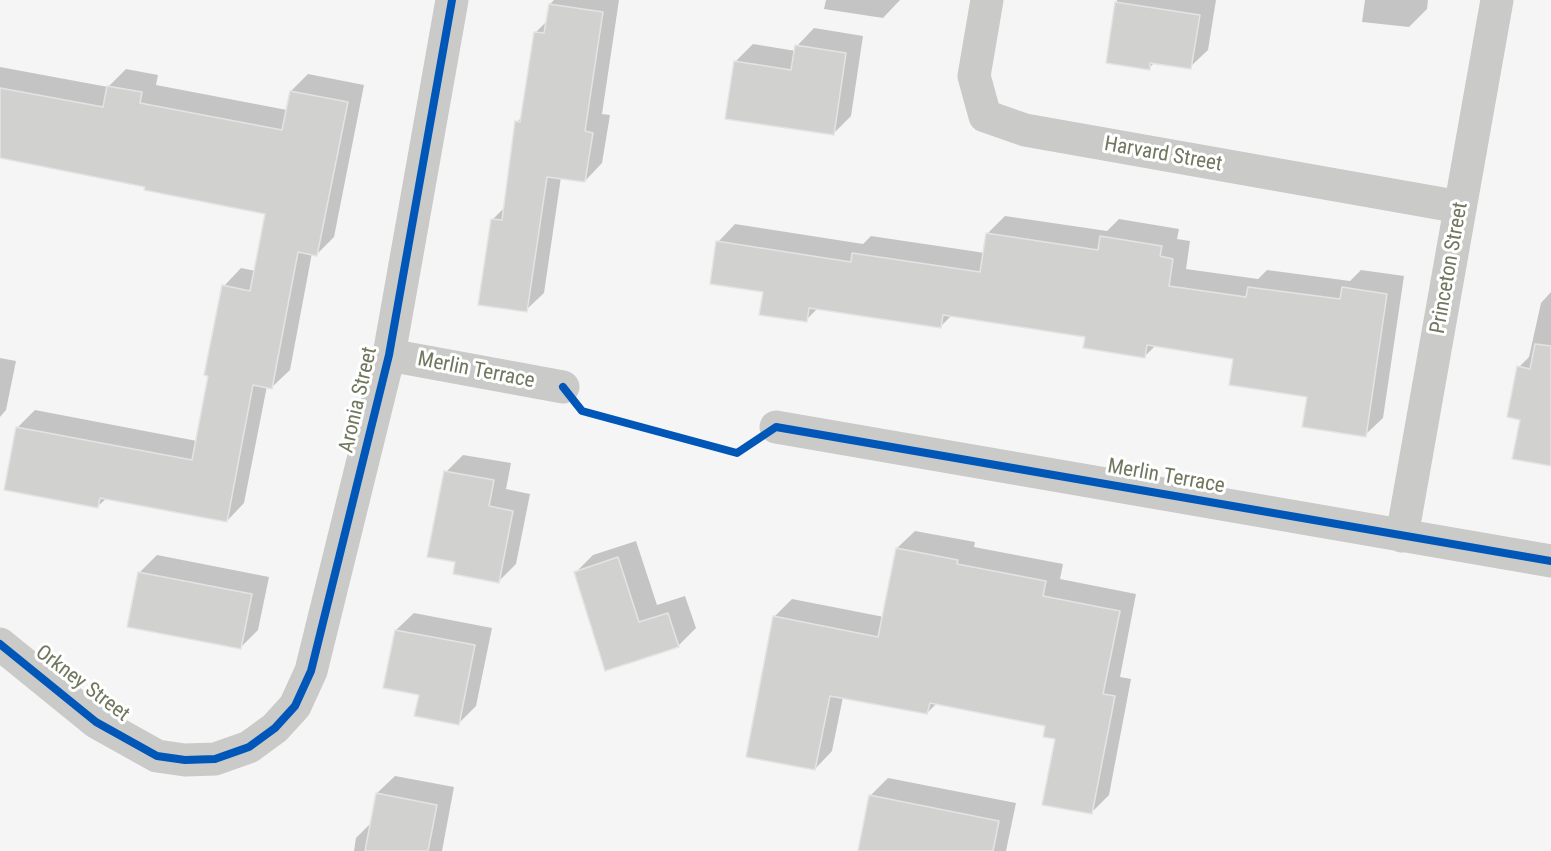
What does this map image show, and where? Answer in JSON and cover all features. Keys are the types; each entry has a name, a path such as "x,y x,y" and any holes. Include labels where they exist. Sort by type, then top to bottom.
{"street":[{"name":"Harvard Street","path":"987,0 974,76 985,116 1025,130 1461,207"},
{"name":"Princeton Street","path":"1402,536 1497,0"},
{"name":"Aronia Street","path":"215,759 249,747 274,728 295,706 311,671 389,355 444,1"},
{"name":"Merlin Terrace","path":"389,355 563,387"},
{"name":"Merlin Terrace","path":"776,427 1551,561"},
{"name":"Orkney Street","path":"0,644 96,722 157,756 185,760 215,759"}],"building":[{"path":"1115,2 1200,15 1191,69 1150,63 1150,70 1106,63"},
{"path":"549,4 603,12 585,131 593,133 585,182 547,177 527,312 478,305 491,219 502,220 515,121 520,122 534,32 544,33"},
{"path":"795,45 846,53 834,135 725,119 734,61 791,70"},
{"path":"107,86 142,92 140,103 282,130 290,91 348,102 317,256 298,252 272,389 253,385 227,522 100,498 98,508 4,490 16,427 192,460 208,376 204,375 222,285 250,291 265,214 0,158 0,88 103,107"},
{"path":"986,233 1098,250 1100,236 1162,246 1160,256 1173,259 1169,286 1246,297 1248,287 1340,299 1342,287 1387,294 1366,437 1302,427 1307,397 1229,385 1233,359 1147,345 1145,358 1083,348 1085,337 943,315 941,328 809,308 807,322 759,315 763,292 710,284 716,241 851,262 852,253 980,272"},
{"path":"1535,344 1551,346 1551,466 1512,459 1520,420 1507,417 1517,366 1530,369"},
{"path":"444,471 494,480 489,506 513,511 499,583 453,574 455,562 427,557"},
{"path":"896,548 958,560 957,564 1046,581 1043,596 1120,611 1103,694 1115,696 1092,814 1042,805 1055,739 1043,737 1045,726 930,703 927,714 830,696 815,770 746,757 773,616 878,637"},
{"path":"618,557 639,622 668,613 679,647 605,671 574,572"},
{"path":"138,572 252,594 241,649 127,627"},
{"path":"395,630 475,645 459,725 414,716 419,695 383,688"},
{"path":"376,793 437,805 428,851 365,851"},
{"path":"869,795 999,821 993,851 858,851"}],"cycle path":[{"path":"0,644 96,722 157,756 185,760 215,759 249,747 275,728 295,706 311,671 389,355 452,0"},
{"path":"563,387 582,411 737,453 776,427 1551,561"}]}
